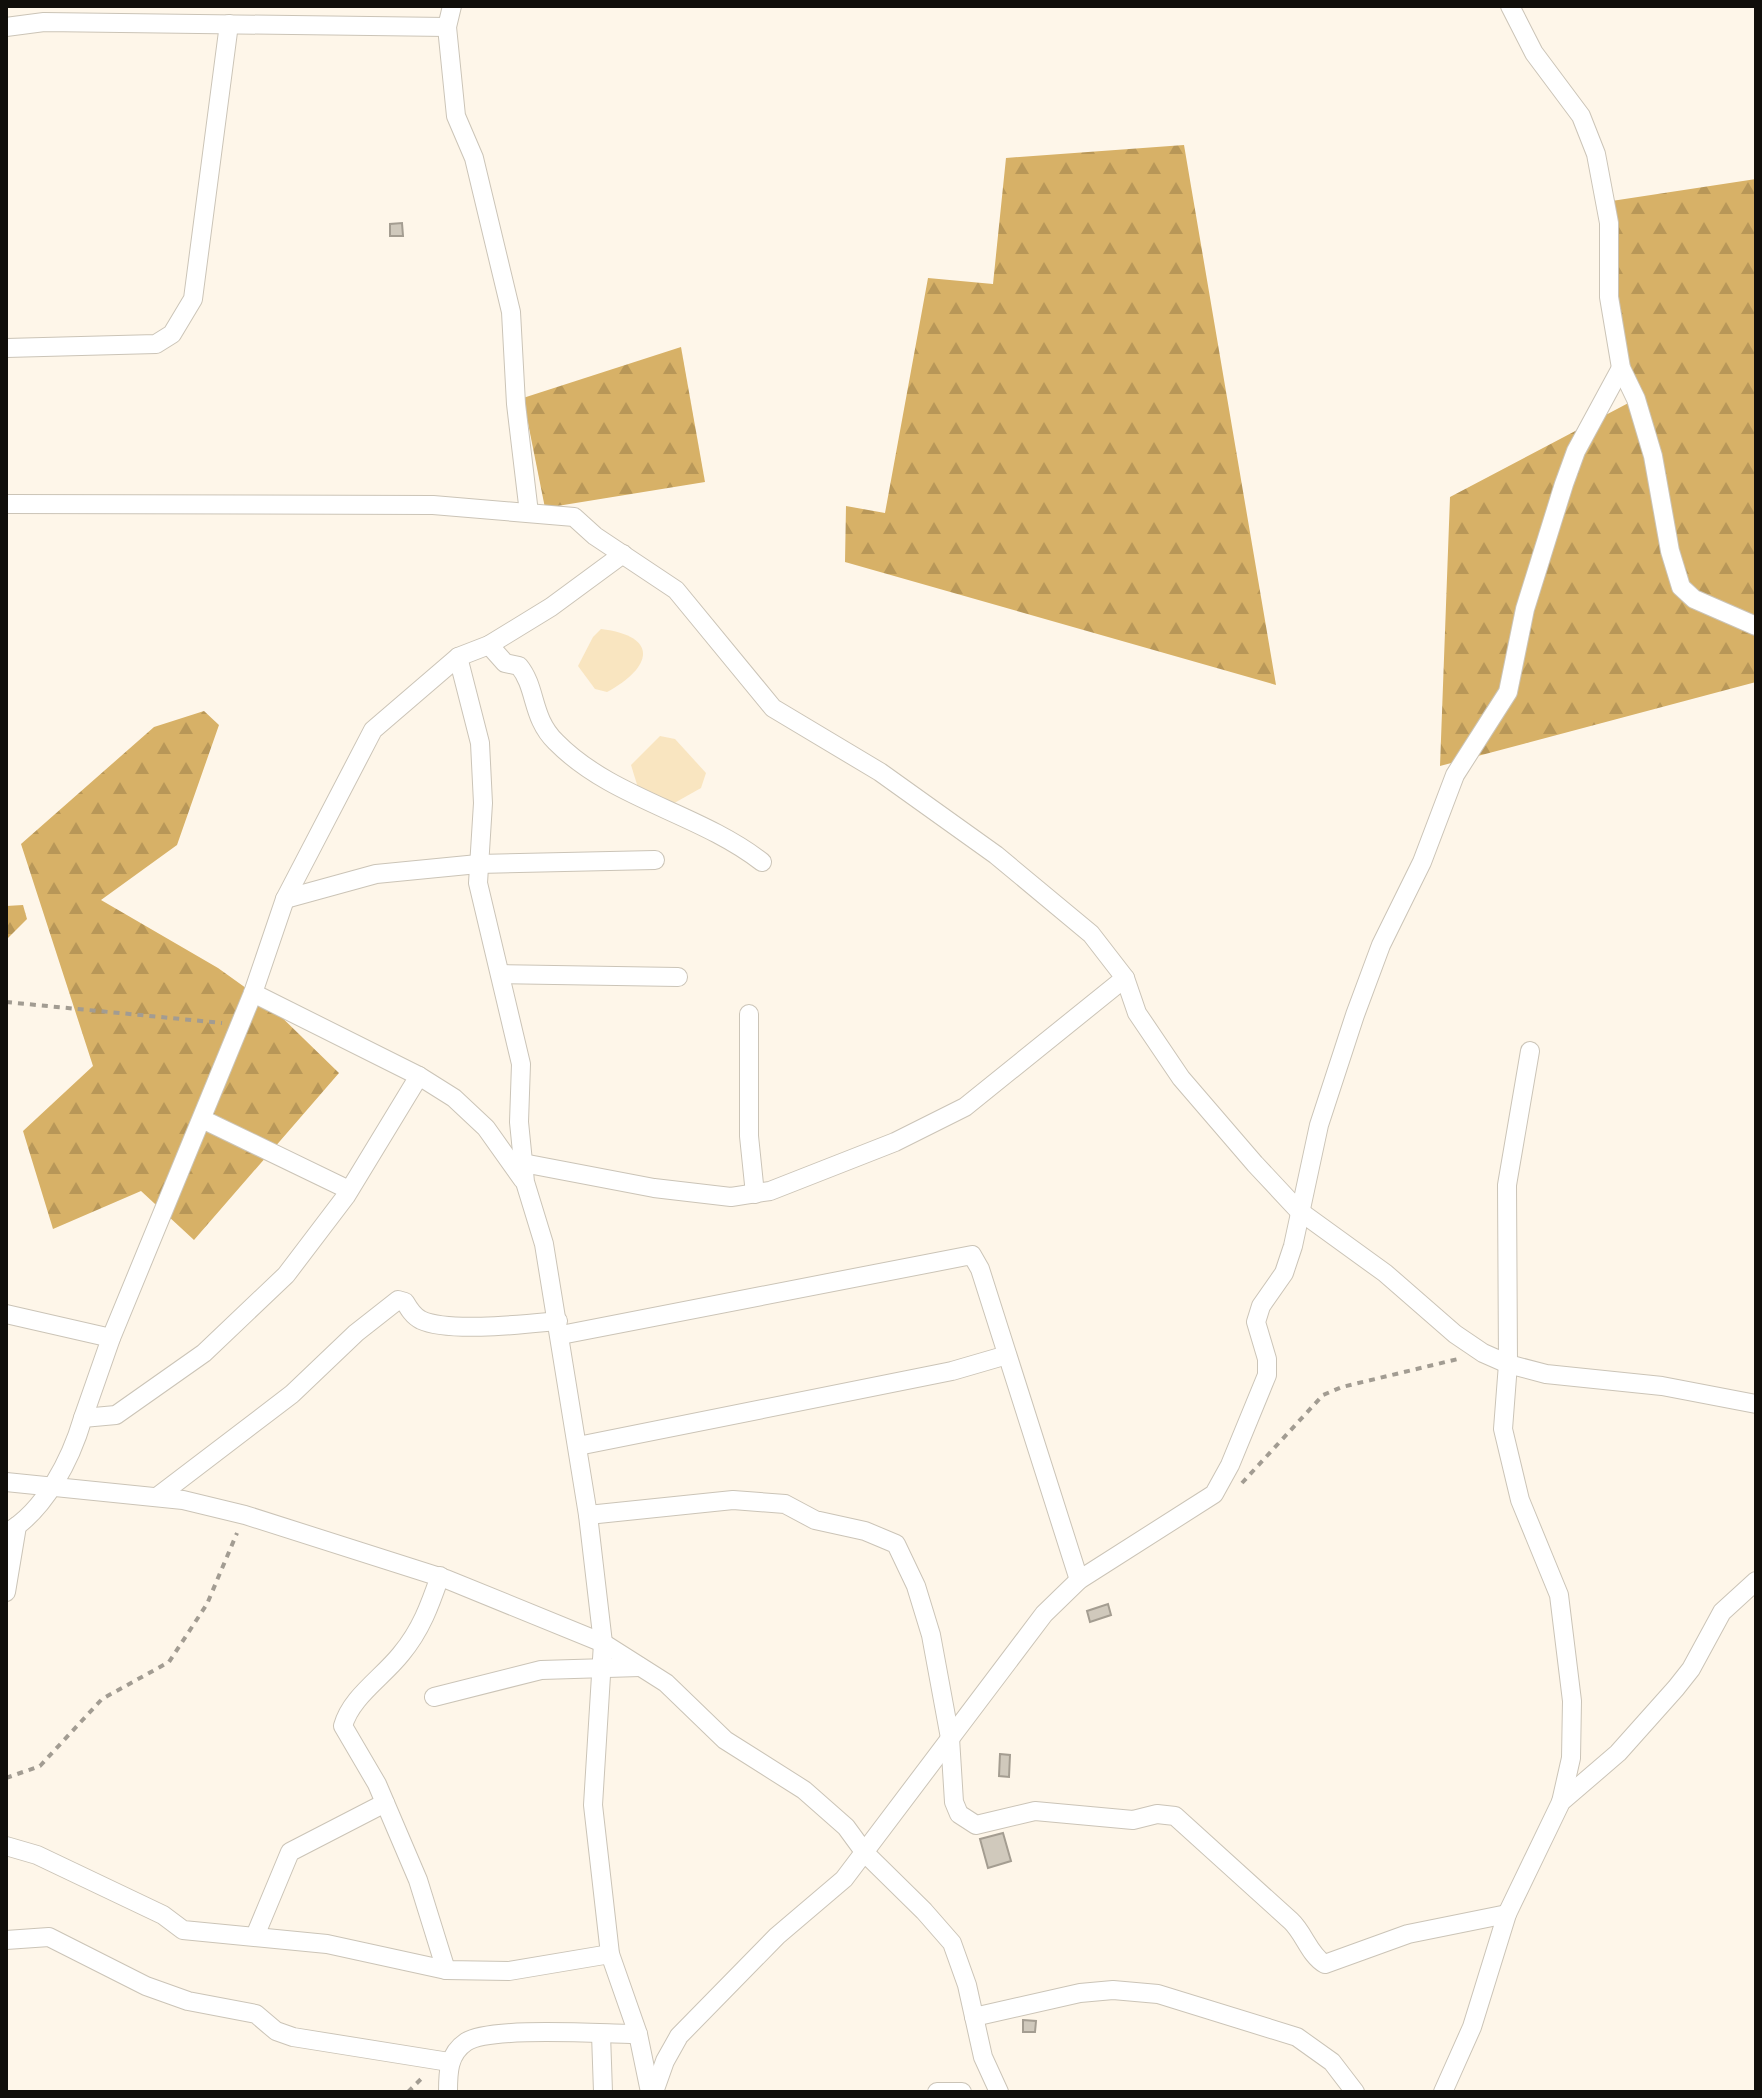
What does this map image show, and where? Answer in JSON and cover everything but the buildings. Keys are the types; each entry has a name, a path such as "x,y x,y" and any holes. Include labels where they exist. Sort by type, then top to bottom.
{"street":[{"path":"452,6 447,27 456,116 474,158 511,312 529,513"},
{"path":"1510,6 1534,53 1581,116 1596,154 1609,223 1609,297 1621,368 1636,399 1653,456 1670,551 1681,587 1694,599 1756,626"},
{"path":"6,27 44,22 447,27"},
{"path":"6,348 156,344 172,334 193,299 229,24"},
{"path":"652,2092 679,2036 777,1936 844,1879 1026,1635 1079,1580 1214,1494 1230,1465 1267,1375 1267,1359 1256,1322 1261,1306 1284,1273 1293,1246 1298,1210 1326,1101 1381,945 1422,862 1455,775 1508,692 1525,609 1564,484 1576,451 1621,368"},
{"path":"6,504 433,505 574,517 676,590 773,708 880,772 996,855 1091,934 1125,978 1137,1013 1181,1078 1298,1210 1385,1273 1483,1353 1508,1364 1546,1374 1662,1386 1756,1404"},
{"path":"6,1592 12,1530 49,1489 73,1451 111,1338 253,993 285,899 373,730 458,657 489,645 551,607 623,554"},
{"path":"489,645 505,663 519,666 526,675 535,713 555,742 615,784 732,839 762,862"},
{"path":"458,657 480,743 483,803 478,883 521,1064 519,1122 525,1182 544,1244 560,1328 588,1515 603,1643 593,1805 610,1954 638,2034 652,2092"},
{"path":"285,899 376,874 478,864 655,860"},
{"path":"500,974 678,977"},
{"path":"523,1163 654,1188 731,1197 770,1191 895,1142 965,1107 1125,978"},
{"path":"253,993 419,1076 454,1098 486,1128 525,1182"},
{"path":"749,1014 749,1136 755,1194"},
{"path":"1443,2092 1472,2027 1507,1914 1561,1802 1571,1758 1569,1660 1559,1595 1512,1474 1503,1429 1508,1364 1507,1185 1530,1051"},
{"path":"83,1418 116,1415 204,1353 286,1275 349,1190 419,1076"},
{"path":"202,1119 349,1190"},
{"path":"157,1497 292,1394 356,1333 398,1300 427,1322 560,1328 972,1255 980,1269 1079,1580"},
{"path":"6,1314 111,1338"},
{"path":"578,1446 952,1371 1007,1355"},
{"path":"6,1482 49,1489 157,1497 245,1515 440,1576 603,1643 666,1683 725,1740 804,1790 846,1827 865,1853 952,1943 983,2057 999,2092"},
{"path":"588,1515 733,1500 785,1504 815,1520 865,1531 896,1544 916,1586 931,1635 950,1738 954,1802 965,1820 976,1825 1035,1811 1133,1820 1157,1814 1175,1816 1291,1921 1305,1935 1316,1957 1325,1964 1408,1934 1484,1916 1507,1914"},
{"path":"440,1576 425,1622 378,1681 348,1709 343,1726 385,1803 418,1880 446,1970"},
{"path":"1561,1802 1618,1753 1676,1688 1691,1669 1722,1612 1756,1581"},
{"path":"434,1697 541,1670 640,1667"},
{"path":"255,1936 290,1852 385,1803"},
{"path":"6,1846 37,1855 163,1915 183,1930 327,1944 446,1970 509,1971 610,1954"},
{"path":"6,1940 49,1937 146,1986 188,2001 256,2014 276,2031 293,2037 449,2062"},
{"path":"974,2017 1080,1993 1113,1990 1158,1994 1297,2037 1332,2062 1355,2092"},
{"path":"448,2092 449,2062 464,2043 473,2039 506,2033 638,2034"},
{"path":"601,2034 603,2092"},
{"path":"937,2092 962,2092"}],"path":[{"path":"6,1002 240,1025"},
{"path":"1214,1494 1247,1481 1323,1395 1342,1387 1483,1353"},
{"path":"6,1778 40,1766 102,1699 169,1662 207,1604 245,1515"}],"shaded area":[{"path":"601,629 633,638 641,645 643,654 634,673 607,692 595,689 578,666 593,637"},
{"path":"660,736 675,739 706,773 701,788 669,806 639,791 631,765"}],"green space":[{"path":"1184,145 1276,685 845,562 846,506 885,513 928,278 993,284 1006,158"},
{"path":"1756,179 1756,682 1440,766 1450,497 1636,399 1621,368 1605,202"},
{"path":"681,347 705,482 545,508 523,398"},
{"path":"204,711 219,725 177,845 101,900 218,968 267,1003 339,1073 194,1240 141,1191 53,1229 23,1131 93,1066 21,844 154,727"},
{"path":"23,905 27,919 6,940 6,906"}]}
